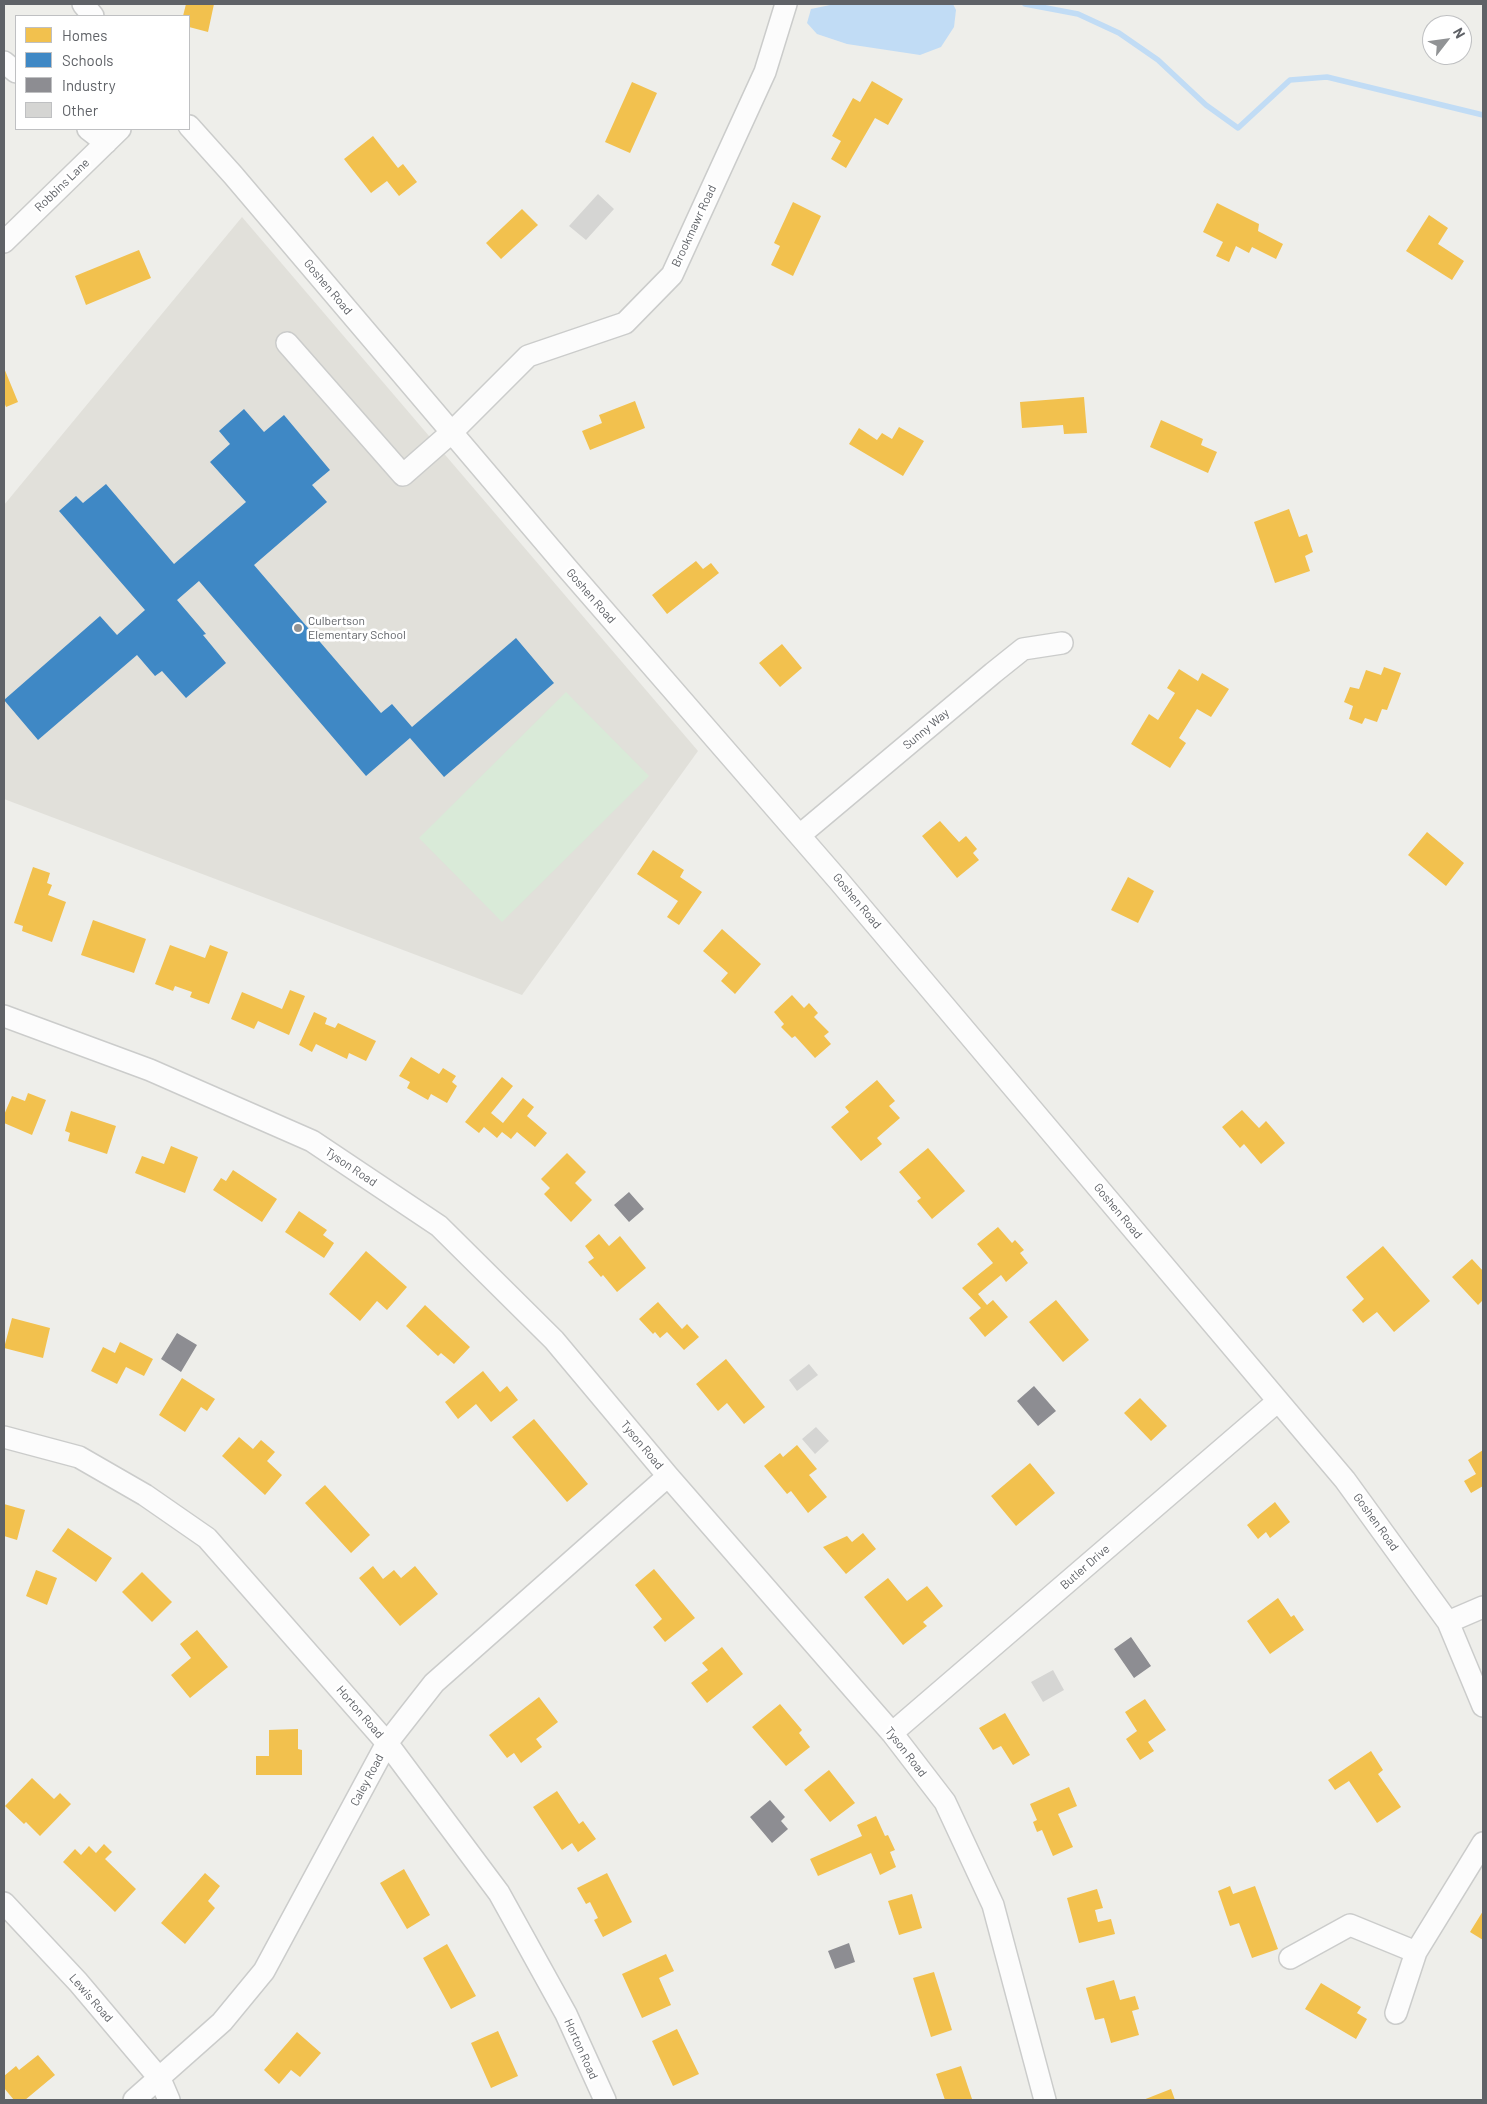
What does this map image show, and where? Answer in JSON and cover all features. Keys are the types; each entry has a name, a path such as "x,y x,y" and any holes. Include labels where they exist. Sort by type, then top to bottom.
{"street":[{"path":"83,4 92,15"},
{"name":"Brookmawr Road","path":"287,343 403,474 452,432 528,356 625,323 672,275 765,72 786,4"},
{"path":"4,62 15,71"},
{"name":"Goshen Road","path":"190,127 567,568 800,835 1345,1480 1448,1622 1483,1706"},
{"path":"92,130 113,136"},
{"name":"Robbins Lane","path":"4,242 113,136"},
{"name":"Sunny Way","path":"800,835 1023,649 1062,643"},
{"name":"Tyson Road","path":"4,1016 150,1070 312,1141 439,1226 554,1340 668,1476 892,1733 944,1802 993,1905 1045,2100"},
{"name":"Butler Drive","path":"892,1733 1278,1401"},
{"name":"Horton Road","path":"4,1437 80,1457 145,1495 207,1538 387,1743 499,1893 566,2014 605,2100"},
{"name":"Caley Road","path":"134,2100 160,2079 222,2022 264,1971 387,1743 434,1683 668,1476"},
{"path":"1448,1622 1483,1607"},
{"path":"1396,2013 1416,1952 1483,1843"},
{"name":"Lewis Road","path":"4,1903 78,1982 160,2079 169,2100"},
{"path":"1290,1958 1350,1925 1416,1952"}],"shaded area":[{"name":"Culbertson Elementary School","path":"242,217 698,751 522,995 4,799 4,505"}],"green space":[{"path":"566,692 649,776 502,922 419,838"}],"water":[{"path":"835,4 953,4 956,10 954,27 941,47 920,55 847,44 817,34 807,23 811,9"}],"building: Homes":[{"path":"186,4 214,4 208,32 190,27 190,15 183,15"},
{"path":"872,81 903,99 888,125 875,118 846,168 831,159 841,141 832,136 853,98 860,102"},
{"path":"632,82 657,93 630,153 605,142"},
{"path":"373,136 398,168 403,164 417,182 399,196 387,181 371,193 344,159"},
{"path":"793,202 821,216 793,276 771,265 780,246 774,243"},
{"path":"1217,203 1259,224 1258,231 1283,244 1276,259 1252,247 1249,253 1236,246 1229,262 1216,256 1223,242 1203,232"},
{"path":"522,209 538,225 501,259 486,243"},
{"path":"1429,215 1448,228 1438,244 1464,261 1452,280 1406,251"},
{"path":"139,250 151,278 86,305 75,276"},
{"path":"4,368 18,402 6,407 4,402"},
{"path":"1084,397 1087,433 1064,434 1063,425 1022,428 1020,402"},
{"path":"635,401 645,428 590,450 582,431 602,423 599,415"},
{"path":"1161,420 1203,439 1201,445 1217,452 1208,473 1150,447"},
{"path":"899,427 924,441 903,476 849,444 859,428 877,440 882,433 892,439"},
{"path":"1289,509 1299,537 1307,534 1313,552 1305,556 1310,571 1275,583 1254,522"},
{"path":"696,561 703,569 711,563 719,573 667,614 652,595"},
{"path":"782,644 802,668 780,687 759,663"},
{"path":"1384,667 1401,673 1387,710 1382,709 1377,722 1365,718 1362,724 1349,719 1353,706 1344,702 1350,687 1359,689 1366,670 1381,675"},
{"path":"1179,669 1198,681 1202,673 1229,689 1211,717 1197,709 1179,738 1186,743 1170,768 1131,744 1149,714 1158,720 1175,693 1167,688"},
{"path":"940,821 959,842 966,836 977,849 973,853 979,860 957,878 922,836"},
{"path":"1427,832 1464,863 1446,886 1408,855"},
{"path":"653,850 684,870 680,877 702,892 679,925 667,917 678,901 637,874"},
{"path":"33,867 50,873 47,883 52,885 48,895 66,902 52,942 22,931 23,926 14,923"},
{"path":"1128,877 1154,891 1138,923 1111,910"},
{"path":"93,920 146,939 134,973 81,955"},
{"path":"722,929 761,964 735,994 721,981 728,973 703,951"},
{"path":"170,945 205,958 210,945 228,952 209,1004 190,997 192,992 175,986 173,991 155,984"},
{"path":"290,990 305,996 289,1035 258,1021 254,1029 231,1019 242,992 282,1009"},
{"path":"792,995 804,1008 809,1003 818,1013 814,1017 829,1032 824,1036 831,1044 815,1058 795,1036 792,1038 781,1027 784,1024 774,1012"},
{"path":"314,1012 327,1018 325,1024 335,1028 338,1023 376,1041 366,1061 349,1053 347,1059 316,1044 312,1052 299,1045"},
{"path":"411,1057 439,1074 443,1068 456,1076 452,1082 457,1086 447,1103 431,1094 428,1100 407,1088 410,1082 399,1076"},
{"path":"502,1077 513,1086 491,1113 503,1123 523,1098 534,1107 527,1116 547,1133 535,1147 517,1132 511,1139 502,1132 497,1138 484,1127 479,1133 465,1122"},
{"path":"877,1080 895,1101 889,1106 900,1118 877,1138 882,1144 861,1161 831,1127 849,1112 845,1107"},
{"path":"28,1093 46,1100 32,1135 4,1123 4,1115 12,1096 25,1101"},
{"path":"1242,1110 1259,1128 1266,1121 1285,1143 1261,1164 1244,1144 1240,1148 1222,1127"},
{"path":"71,1111 116,1126 107,1154 68,1141 70,1133 65,1131"},
{"path":"171,1146 198,1157 185,1193 135,1173 142,1156 164,1164"},
{"path":"928,1148 965,1191 932,1219 917,1201 921,1198 899,1172"},
{"path":"567,1153 586,1172 575,1183 592,1200 571,1222 544,1194 550,1188 541,1179"},
{"path":"233,1170 277,1199 262,1222 213,1190 221,1178 226,1181"},
{"path":"299,1211 327,1230 323,1235 334,1243 324,1258 285,1232"},
{"path":"998,1227 1012,1243 1015,1240 1024,1250 1020,1253 1028,1263 1006,1282 1001,1275 978,1294 987,1305 993,1300 1008,1317 985,1337 969,1318 981,1308 962,1288 993,1263 977,1244"},
{"path":"599,1234 609,1246 620,1236 646,1268 617,1292 603,1275 601,1277 588,1262 594,1258 585,1246"},
{"path":"1383,1246 1430,1301 1394,1332 1377,1312 1363,1323 1352,1310 1364,1299 1346,1277"},
{"path":"366,1251 407,1287 387,1310 377,1301 360,1321 329,1294"},
{"path":"1472,1259 1483,1271 1483,1300 1478,1305 1452,1277"},
{"path":"1056,1300 1089,1340 1063,1362 1029,1322"},
{"path":"658,1302 682,1329 687,1324 699,1337 684,1350 667,1332 660,1338 655,1332 653,1334 639,1319"},
{"path":"425,1305 470,1347 454,1364 441,1353 438,1356 406,1326"},
{"path":"12,1318 50,1328 43,1358 4,1348"},
{"path":"120,1342 153,1359 144,1376 126,1367 117,1384 91,1371 103,1347 115,1353"},
{"path":"726,1359 765,1407 744,1424 727,1403 718,1411 696,1384"},
{"path":"483,1371 500,1392 507,1386 518,1400 491,1422 476,1404 458,1419 445,1402"},
{"path":"182,1378 215,1399 207,1411 201,1407 185,1432 159,1415"},
{"path":"1140,1398 1167,1426 1151,1441 1124,1413"},
{"path":"534,1419 588,1484 567,1502 512,1437"},
{"path":"239,1437 253,1449 261,1440 275,1452 267,1461 282,1475 265,1495 222,1456"},
{"path":"797,1445 817,1469 809,1475 827,1497 808,1513 791,1491 787,1494 764,1466 780,1453 783,1457"},
{"path":"1483,1450 1483,1486 1471,1493 1464,1481 1476,1474 1468,1460"},
{"path":"1030,1463 1055,1493 1016,1526 991,1496"},
{"path":"325,1485 370,1535 351,1553 305,1503"},
{"path":"1275,1502 1290,1522 1270,1538 1266,1532 1258,1539 1247,1525"},
{"path":"4,1504 25,1510 17,1540 4,1536"},
{"path":"68,1528 112,1558 96,1582 52,1551"},
{"path":"863,1533 876,1549 846,1574 823,1547 847,1536 852,1542"},
{"path":"373,1566 383,1579 394,1570 401,1578 415,1566 438,1594 400,1626 359,1578"},
{"path":"654,1569 695,1618 665,1642 653,1627 662,1619 635,1585"},
{"path":"36,1570 57,1578 47,1605 26,1596"},
{"path":"142,1572 172,1602 152,1622 122,1592"},
{"path":"888,1578 907,1601 927,1586 943,1606 923,1622 927,1626 903,1645 864,1597"},
{"path":"1278,1598 1291,1617 1294,1615 1304,1630 1270,1654 1247,1621"},
{"path":"197,1630 228,1667 190,1698 171,1675 191,1658 180,1644"},
{"path":"722,1647 743,1674 707,1703 691,1683 708,1670 702,1663"},
{"path":"539,1697 558,1722 536,1739 542,1747 521,1763 514,1753 507,1758 489,1735"},
{"path":"1145,1699 1166,1730 1148,1742 1154,1751 1140,1760 1126,1739 1137,1731 1125,1712"},
{"path":"780,1704 802,1730 799,1733 810,1747 786,1766 752,1727"},
{"path":"1005,1713 1030,1755 1013,1765 1001,1746 993,1750 979,1728"},
{"path":"298,1729 298,1749 302,1750 302,1775 256,1775 256,1756 269,1756 269,1730"},
{"path":"1371,1751 1383,1770 1378,1774 1401,1807 1377,1823 1349,1781 1335,1790 1328,1780"},
{"path":"829,1770 855,1803 830,1822 804,1790"},
{"path":"32,1778 54,1799 60,1793 71,1804 40,1836 26,1822 24,1824 5,1806"},
{"path":"1069,1787 1077,1806 1058,1814 1073,1847 1053,1856 1042,1830 1037,1832 1033,1822 1037,1820 1030,1804"},
{"path":"557,1791 579,1824 583,1821 596,1839 578,1852 572,1843 562,1850 533,1807"},
{"path":"876,1816 885,1836 888,1835 895,1850 890,1852 896,1867 880,1875 871,1853 818,1876 810,1859 862,1836 857,1825"},
{"path":"104,1844 112,1852 105,1859 136,1889 115,1912 63,1862 75,1849 81,1855 89,1846 96,1853"},
{"path":"404,1869 430,1915 407,1929 380,1883"},
{"path":"205,1873 220,1886 208,1901 215,1908 185,1944 161,1923"},
{"path":"607,1873 632,1922 603,1937 594,1920 598,1918 590,1902 586,1904 577,1888"},
{"path":"1230,1886 1233,1894 1255,1886 1278,1949 1252,1958 1239,1923 1230,1926 1218,1891"},
{"path":"1097,1889 1103,1908 1095,1910 1098,1922 1111,1919 1115,1934 1079,1943 1067,1898"},
{"path":"912,1894 922,1928 899,1935 888,1901"},
{"path":"1483,1911 1483,1940 1470,1932"},
{"path":"447,1944 476,1996 451,2009 423,1958"},
{"path":"666,1954 674,1971 659,1978 671,2005 642,2018 622,1974"},
{"path":"934,1972 952,2030 931,2037 913,1978"},
{"path":"1114,1980 1120,2000 1135,1996 1139,2009 1132,2011 1139,2035 1111,2043 1104,2018 1095,2020 1086,1988"},
{"path":"1321,1983 1361,2007 1357,2013 1367,2019 1356,2039 1305,2009"},
{"path":"677,2029 699,2074 673,2086 652,2041"},
{"path":"498,2031 518,2076 491,2088 471,2043"},
{"path":"297,2032 321,2053 300,2077 291,2070 279,2084 264,2070"},
{"path":"38,2055 55,2075 25,2100 14,2100 4,2088 4,2076 16,2066 19,2070"},
{"path":"961,2066 972,2099 945,2100 936,2074"},
{"path":"1171,2089 1175,2100 1143,2100"}],"building: Schools":[{"path":"244,409 264,432 284,415 330,470 312,485 327,502 254,565 381,713 392,704 412,727 516,638 554,683 444,777 410,738 366,776 199,581 177,600 206,634 203,635 226,663 186,698 162,671 155,676 137,655 38,740 4,700 100,616 117,635 145,610 59,511 76,496 83,503 106,484 174,564 246,502 210,462 230,444 219,431"}],"building: Industry":[{"path":"629,1192 644,1209 629,1222 614,1205"},
{"path":"177,1333 197,1345 181,1372 161,1359"},
{"path":"1034,1386 1056,1411 1038,1426 1017,1401"},
{"path":"1131,1637 1151,1666 1134,1678 1114,1649"},
{"path":"770,1800 785,1817 781,1821 788,1829 772,1843 750,1817"},
{"path":"849,1943 855,1962 835,1969 828,1951"}],"building: Other":[{"path":"598,194 614,209 586,240 569,226"},
{"path":"809,1364 818,1375 797,1391 789,1380"},
{"path":"816,1427 829,1441 815,1454 802,1439"},
{"path":"1053,1670 1064,1690 1043,1702 1031,1682"}],"waterway":[{"path":"1025,4 1078,14 1119,33 1158,60 1206,105 1238,128 1290,80 1327,77 1483,115"}],"place":[{"name":"Culbertson Elementary School","path":"298,628"}]}
